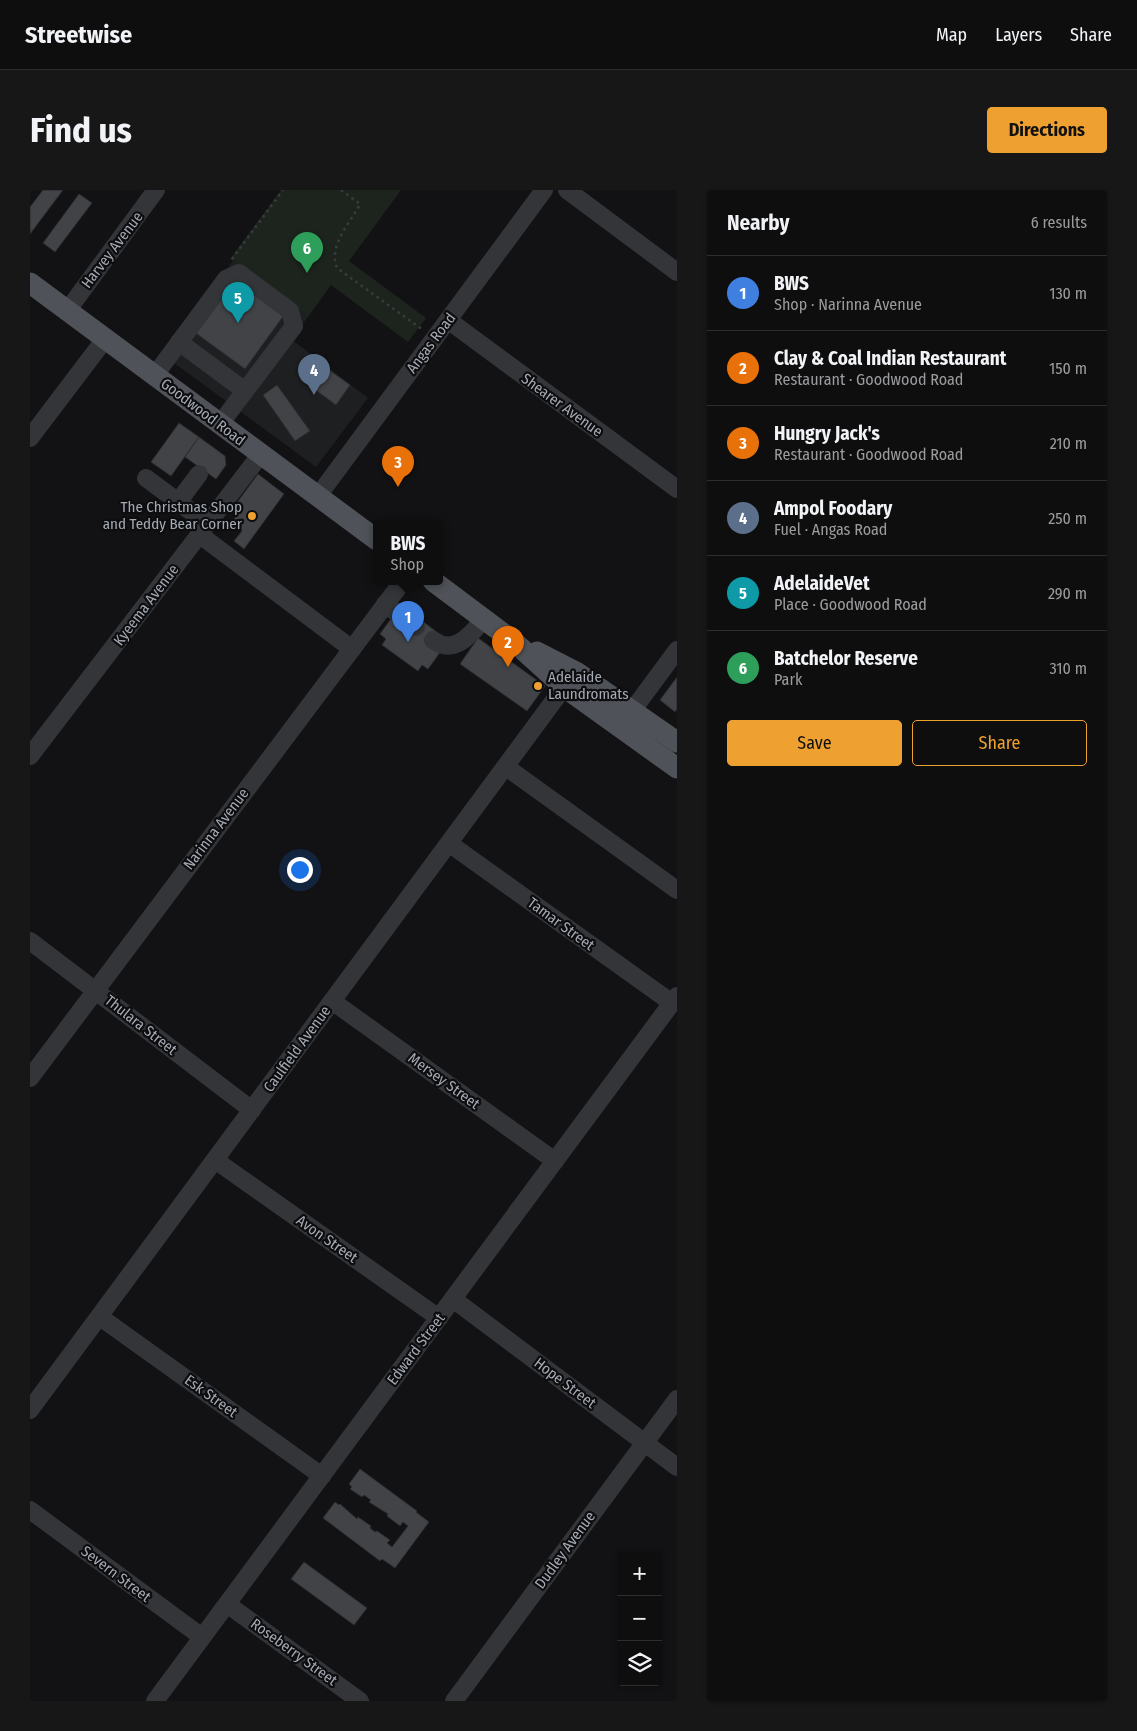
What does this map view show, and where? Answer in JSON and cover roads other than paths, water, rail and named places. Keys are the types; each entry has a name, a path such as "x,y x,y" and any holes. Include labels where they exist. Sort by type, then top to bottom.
{"main road":[{"name":"Goodwood Road","path":"30,284 373,537"},
{"path":"438,585 512,640 564,687 677,768"},
{"path":"512,640 576,672 677,742"}],"street":[{"name":"Harvey Avenue","path":"67,311 156,190"},
{"name":"Angas Road","path":"318,496 544,190"},
{"path":"567,190 677,272"},
{"path":"155,376 226,279 239,273 290,311 294,326 220,424"},
{"name":"Shearer Avenue","path":"448,320 677,490"},
{"path":"30,438 105,339"},
{"path":"179,342 245,391"},
{"name":"Kyeema Avenue","path":"30,756 261,454"},
{"path":"178,502 199,474"},
{"path":"146,478 178,502 204,529 352,649"},
{"name":"Narinna Avenue","path":"30,1078 400,585"},
{"path":"385,604 416,627"},
{"path":"433,640 438,643 454,646 468,638 484,619"},
{"path":"632,710 677,650"},
{"name":"Caulfield Avenue","path":"30,1410 450,844 564,687"},
{"path":"506,767 677,890"},
{"name":"Tamar Street","path":"450,844 674,1000"},
{"name":"Thulara Street","path":"30,940 252,1110"},
{"name":"Edward Street","path":"155,1701 674,1000"},
{"name":"Mersey Street","path":"332,1001 555,1161"},
{"name":"Avon Street","path":"215,1160 438,1318"},
{"name":"Hope Street","path":"453,1299 677,1467"},
{"name":"Esk Street","path":"100,1317 322,1476"},
{"name":"Dudley Avenue","path":"454,1701 677,1399"},
{"name":"Severn Street","path":"30,1510 202,1637"},
{"name":"Roseberry Street","path":"227,1604 360,1701"}],"place":[{"name":"Batchelor Reserve","path":"307,273"},
{"name":"AdelaideVet","path":"238,323"},
{"name":"Ampol Foodary","path":"314,395"},
{"name":"Hungry Jack's","path":"398,487"},
{"name":"The Christmas Shop and Teddy Bear Corner","path":"252,516"},
{"name":"BWS","path":"408,642"},
{"name":"Clay & Coal Indian Restaurant","path":"508,667"},
{"name":"Adelaide Laundromats","path":"538,686"}]}
